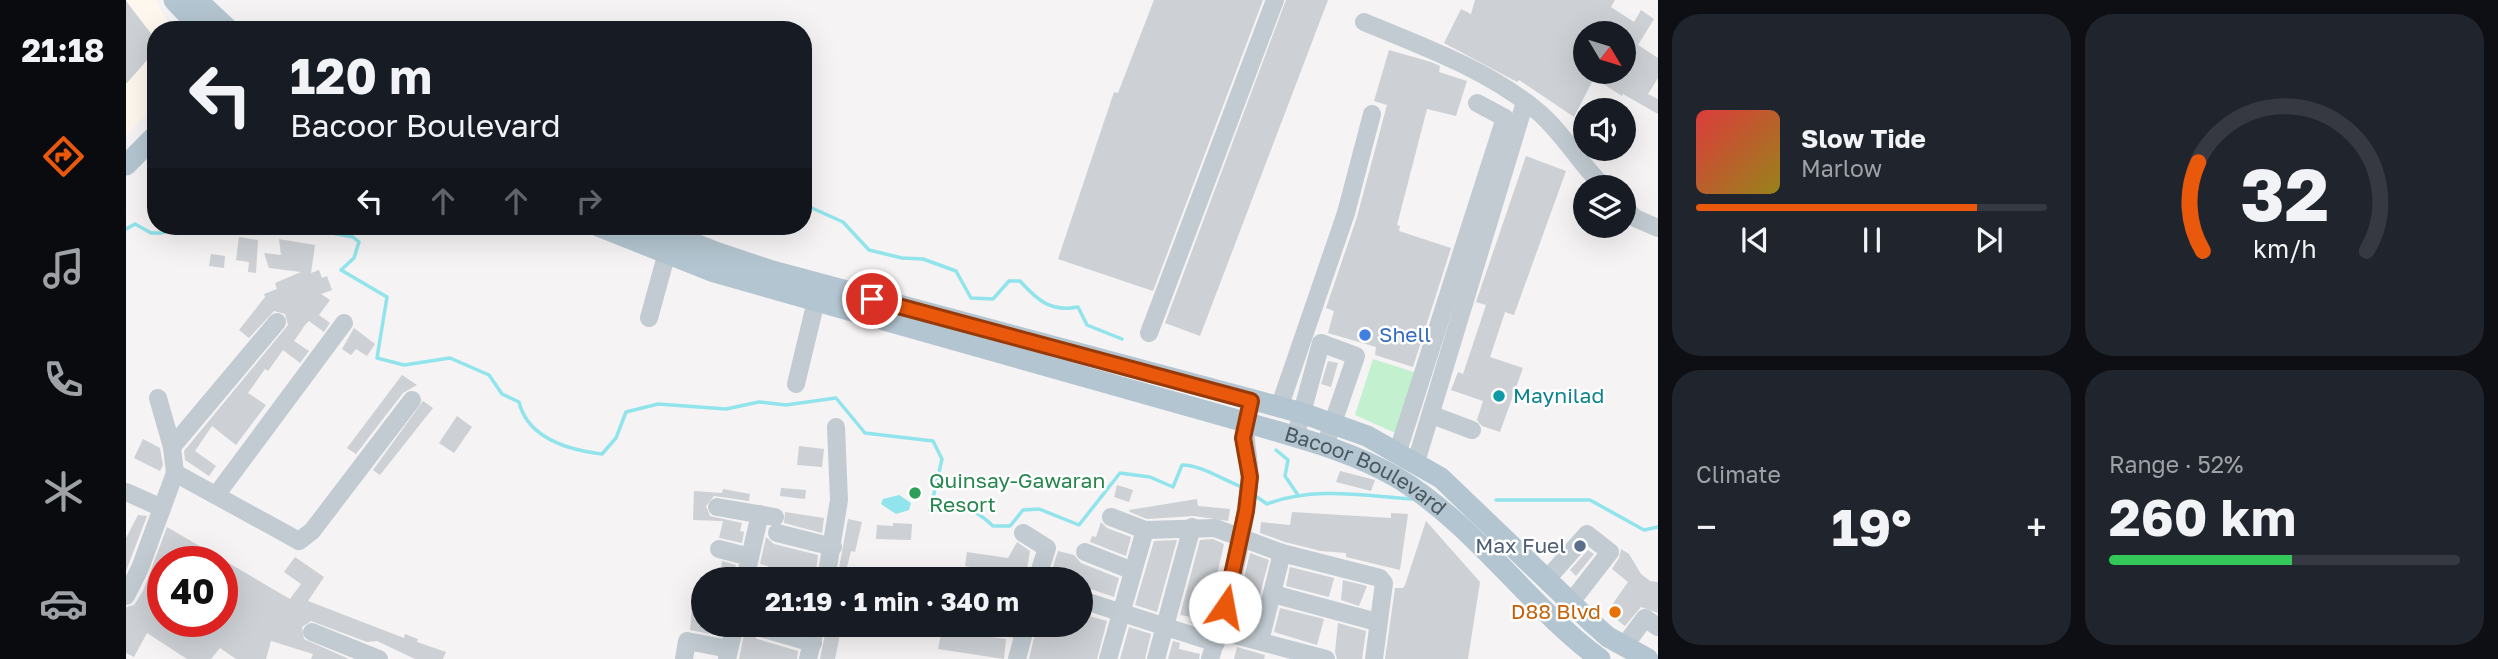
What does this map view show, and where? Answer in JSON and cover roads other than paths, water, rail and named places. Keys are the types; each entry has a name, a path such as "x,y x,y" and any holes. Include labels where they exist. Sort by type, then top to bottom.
{"main road":[{"path":"172,0 181,21"},
{"path":"172,0 193,21"},
{"path":"197,0 219,21"},
{"path":"126,165 147,144"},
{"name":"Bacoor Boulevard","path":"618,235 666,256 816,301 1326,447 1395,477 1418,492 1600,659"},
{"name":"Bacoor Boulevard","path":"673,235 718,253 847,293 1332,423 1407,456 1441,478 1608,637 1648,659"}],"street":[{"path":"1149,333 1275,0"},
{"path":"1364,22 1458,62 1525,102 1539,112 1594,175"},
{"path":"1407,456 1432,415 1525,102"},
{"path":"1407,456 1505,118 1476,103"},
{"path":"1279,408 1346,213 1372,114"},
{"path":"1636,218 1658,228"},
{"path":"649,318 666,256"},
{"path":"796,384 816,301"},
{"path":"172,447 277,322"},
{"path":"217,494 344,323"},
{"path":"1295,438 1321,343 1356,356 1326,447"},
{"path":"126,596 175,473 172,447 158,398"},
{"path":"175,473 217,494 293,540 306,538 412,400"},
{"path":"1215,644 1246,509 1250,477 1243,438 1251,401"},
{"path":"1432,415 1472,430"},
{"path":"828,567 839,500 836,427"},
{"path":"126,492 162,508"},
{"path":"717,506 771,521 833,547"},
{"path":"1111,517 1145,530 1215,528 1282,553 1383,580 1374,659"},
{"path":"750,567 750,557 771,521"},
{"path":"1156,659 1192,527"},
{"path":"1108,659 1145,530"},
{"path":"1023,533 1047,548 1041,567"},
{"path":"1547,579 1587,534 1610,552 1571,602"},
{"path":"719,549 750,557"},
{"path":"1085,552 1133,571"},
{"path":"1269,648 1273,594 1282,553"},
{"path":"1273,594 1377,622"},
{"path":"1093,603 1165,625 1215,644 1269,648 1326,659"},
{"path":"1624,646 1645,618 1658,627"},
{"path":"312,632 335,651 379,659"},
{"path":"794,637 812,642"},
{"path":"1017,659 1022,637"},
{"path":"684,659 687,641 728,654"}],"water":[{"path":"899,495 911,503 909,510 896,514 881,504 883,499"}],"waterway":[{"path":"812,208 843,222 869,250 902,258 923,259 956,271 971,298 993,299 1009,281 1020,281 1046,303 1060,308 1078,307 1087,325 1122,339"},
{"path":"126,229 135,224 147,231"},
{"path":"342,235 353,237 359,242 354,258 341,270 387,297 377,358 404,365 450,358 489,375 502,394 519,402 531,425 541,434 564,446 602,454 616,438 626,412 658,404 726,409 759,402 786,405 836,398 865,433 933,441 942,459 930,511 965,508 993,526 1010,526 1023,510 1039,509 1079,525 1120,473 1150,477 1173,487 1182,465 1204,470 1242,487"},
{"path":"1276,450 1288,460 1285,476 1298,495"},
{"path":"1254,495 1267,504 1285,498 1321,494 1414,499"},
{"path":"1496,500 1590,500 1644,530 1658,527"}],"place":[{"name":"Shell","path":"1365,335"},
{"name":"Maynilad","path":"1499,396"},
{"name":"Quinsay-Gawaran Resort","path":"915,493"},
{"name":"Max Fuel","path":"1580,546"},
{"name":"D88 Blvd","path":"1615,612"}]}
